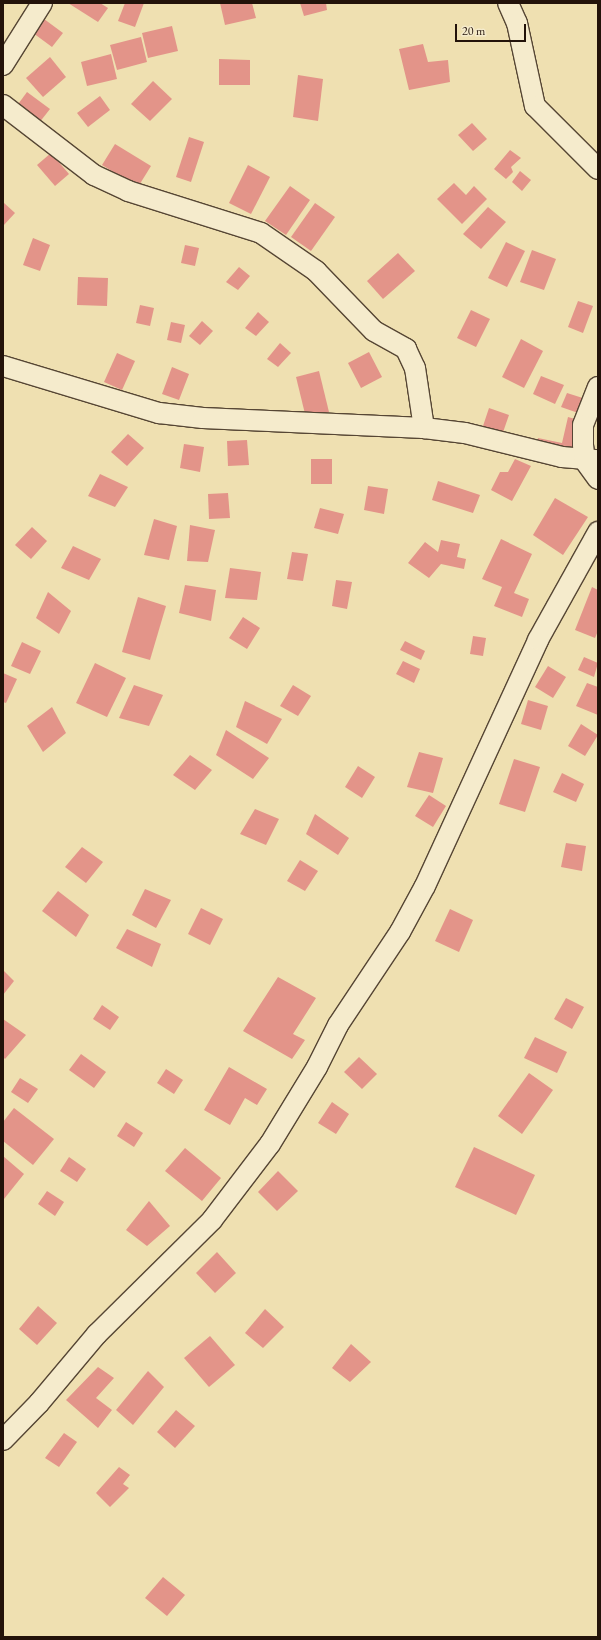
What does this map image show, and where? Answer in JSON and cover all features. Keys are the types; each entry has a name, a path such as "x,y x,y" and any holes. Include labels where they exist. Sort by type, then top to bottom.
{"street":[{"path":"3,65 42,3"},
{"path":"508,3 517,23 535,106 598,169"},
{"path":"3,105 94,176 128,191 261,234 316,270 374,331 406,349 415,368 424,428"},
{"path":"3,366 159,413 203,418 424,428 465,433 562,457 592,460"},
{"path":"598,387 583,426 598,479"},
{"path":"3,1440 39,1403 97,1334 212,1220 270,1144 317,1067 338,1024 400,932 418,899 538,640 598,532"}],"building":[{"path":"68,3 100,3 108,8 98,22"},
{"path":"125,3 144,3 135,27 118,21"},
{"path":"220,3 252,3 256,18 225,25"},
{"path":"300,3 326,3 327,10 304,16"},
{"path":"40,16 63,33 52,47 29,30"},
{"path":"172,26 178,51 148,58 142,33"},
{"path":"141,37 147,62 117,70 110,45"},
{"path":"423,44 428,62 448,60 450,82 409,90 399,49"},
{"path":"111,54 117,79 87,86 81,62"},
{"path":"50,57 66,77 43,97 26,78"},
{"path":"219,59 250,60 250,85 219,85"},
{"path":"298,75 323,79 318,121 293,117"},
{"path":"153,81 172,99 150,121 131,104"},
{"path":"27,92 50,109 39,123 16,107"},
{"path":"100,96 110,110 88,127 77,113"},
{"path":"472,123 487,139 473,151 458,135"},
{"path":"189,137 204,142 191,182 176,177"},
{"path":"115,144 151,166 138,187 102,165"},
{"path":"510,150 521,158 511,167 513,172 506,179 494,169"},
{"path":"51,153 69,174 55,186 37,165"},
{"path":"248,165 270,177 251,214 229,203"},
{"path":"520,171 531,180 522,191 512,182"},
{"path":"454,183 466,195 474,186 487,199 462,224 437,199"},
{"path":"290,186 310,200 286,235 265,221"},
{"path":"3,202 15,213 3,226"},
{"path":"315,203 335,217 311,251 291,237"},
{"path":"488,207 506,222 481,249 463,234"},
{"path":"33,238 50,245 40,271 23,265"},
{"path":"506,242 525,251 507,287 488,278"},
{"path":"185,245 199,248 195,266 181,263"},
{"path":"532,250 556,259 544,290 520,282"},
{"path":"398,253 415,271 383,299 367,281"},
{"path":"239,267 250,276 238,290 226,282"},
{"path":"78,277 108,278 107,306 77,305"},
{"path":"578,301 593,306 583,333 568,327"},
{"path":"140,305 154,308 150,326 136,323"},
{"path":"471,310 490,319 476,347 457,338"},
{"path":"258,312 269,322 256,336 245,328"},
{"path":"202,321 213,331 200,345 189,336"},
{"path":"171,322 185,325 181,343 167,340"},
{"path":"521,339 543,351 524,388 502,377"},
{"path":"280,343 291,353 278,367 267,359"},
{"path":"369,352 382,377 361,388 348,363"},
{"path":"117,353 135,361 122,390 104,382"},
{"path":"172,367 189,374 179,400 162,394"},
{"path":"319,371 329,412 306,418 296,377"},
{"path":"541,376 564,385 555,404 533,394"},
{"path":"567,393 589,400 584,415 561,407"},
{"path":"489,408 509,415 501,438 481,432"},
{"path":"568,417 582,421 574,453 537,445 538,438 562,443"},
{"path":"128,434 144,448 127,466 111,452"},
{"path":"247,440 249,465 228,466 227,441"},
{"path":"184,444 204,447 200,472 180,468"},
{"path":"311,459 332,459 332,484 311,484"},
{"path":"515,459 531,466 512,501 491,490 500,472 508,472"},
{"path":"100,474 128,487 115,507 88,496"},
{"path":"438,481 480,495 473,513 432,500"},
{"path":"368,486 388,489 384,514 364,510"},
{"path":"228,493 230,518 209,519 208,494"},
{"path":"555,498 588,517 563,555 533,535"},
{"path":"320,508 344,514 338,534 314,528"},
{"path":"154,519 177,526 169,560 144,555"},
{"path":"190,525 215,530 208,562 187,561"},
{"path":"32,527 47,541 31,559 15,545"},
{"path":"501,539 532,554 514,593 529,599 522,617 494,606 502,587 482,579"},
{"path":"441,540 460,544 457,557 466,559 464,569 441,564 429,578 408,563 425,542 438,552"},
{"path":"73,546 101,559 89,580 61,568"},
{"path":"292,552 308,554 303,581 287,579"},
{"path":"230,568 261,572 257,600 225,598"},
{"path":"336,580 352,582 347,609 332,606"},
{"path":"185,585 216,590 211,621 179,613"},
{"path":"592,587 598,590 598,631 595,638 575,630"},
{"path":"48,592 71,611 59,634 36,618"},
{"path":"138,597 166,606 150,660 122,652"},
{"path":"243,617 260,628 247,649 229,638"},
{"path":"473,636 486,638 483,656 470,654"},
{"path":"405,641 425,651 421,660 400,650"},
{"path":"22,642 41,651 30,674 11,666"},
{"path":"584,657 598,663 594,677 578,670"},
{"path":"403,661 420,669 414,683 396,674"},
{"path":"95,663 126,678 107,717 76,703"},
{"path":"548,666 566,677 553,698 535,687"},
{"path":"3,673 17,679 6,703 3,702"},
{"path":"587,683 598,687 598,715 576,706"},
{"path":"134,685 163,695 149,726 119,718"},
{"path":"293,685 311,696 298,716 280,706"},
{"path":"528,700 548,706 541,730 521,724"},
{"path":"245,701 282,719 267,744 236,727"},
{"path":"52,707 66,733 43,752 27,726"},
{"path":"581,724 598,735 585,756 568,746"},
{"path":"226,730 269,758 253,779 216,755"},
{"path":"419,752 443,758 433,793 407,787"},
{"path":"190,755 212,770 195,790 173,775"},
{"path":"514,759 540,767 525,812 499,804"},
{"path":"358,766 375,777 362,798 345,787"},
{"path":"562,773 584,784 576,802 553,792"},
{"path":"429,795 446,806 433,827 415,816"},
{"path":"255,809 279,819 266,845 240,834"},
{"path":"315,814 349,838 338,855 306,834"},
{"path":"566,843 586,846 582,871 561,867"},
{"path":"82,847 103,862 86,883 65,867"},
{"path":"300,860 318,871 305,891 287,881"},
{"path":"145,889 171,900 156,928 132,915"},
{"path":"58,891 89,915 76,937 42,911"},
{"path":"201,908 223,919 210,945 188,934"},
{"path":"450,909 473,920 459,952 435,941"},
{"path":"127,929 161,944 152,967 116,948"},
{"path":"3,970 14,981 3,995"},
{"path":"278,977 316,998 293,1034 305,1040 292,1059 243,1031"},
{"path":"566,998 584,1007 572,1029 554,1019"},
{"path":"102,1005 119,1017 110,1030 93,1019"},
{"path":"3,1019 26,1035 5,1059 3,1057"},
{"path":"535,1037 567,1052 557,1073 524,1058"},
{"path":"81,1054 106,1072 94,1088 69,1070"},
{"path":"359,1057 377,1074 362,1089 344,1072"},
{"path":"229,1067 267,1089 257,1105 245,1098 230,1125 204,1110"},
{"path":"166,1069 183,1080 174,1094 157,1083"},
{"path":"529,1073 553,1090 522,1134 498,1116"},
{"path":"20,1078 38,1089 28,1103 11,1092"},
{"path":"332,1102 349,1114 336,1134 318,1123"},
{"path":"14,1108 54,1139 33,1165 3,1141 3,1122"},
{"path":"126,1122 143,1133 134,1147 117,1136"},
{"path":"474,1147 535,1175 516,1215 455,1187"},
{"path":"185,1148 221,1178 202,1201 165,1171"},
{"path":"3,1156 24,1174 4,1199 3,1198"},
{"path":"69,1157 86,1169 77,1182 60,1171"},
{"path":"278,1171 298,1191 277,1211 258,1192"},
{"path":"47,1191 64,1202 55,1216 38,1204"},
{"path":"149,1201 170,1226 147,1246 126,1230"},
{"path":"217,1252 236,1273 215,1293 196,1273"},
{"path":"38,1306 57,1323 37,1345 19,1329"},
{"path":"265,1309 284,1327 263,1348 245,1333"},
{"path":"210,1336 235,1365 209,1387 184,1358"},
{"path":"351,1344 371,1362 350,1382 332,1368"},
{"path":"98,1367 114,1378 96,1398 112,1410 98,1428 66,1400"},
{"path":"148,1371 164,1387 133,1425 116,1410"},
{"path":"176,1410 195,1426 175,1448 157,1432"},
{"path":"64,1433 77,1442 59,1467 45,1458"},
{"path":"119,1467 130,1475 123,1484 129,1488 110,1507 96,1493"},
{"path":"163,1577 185,1595 167,1616 145,1598"}]}
